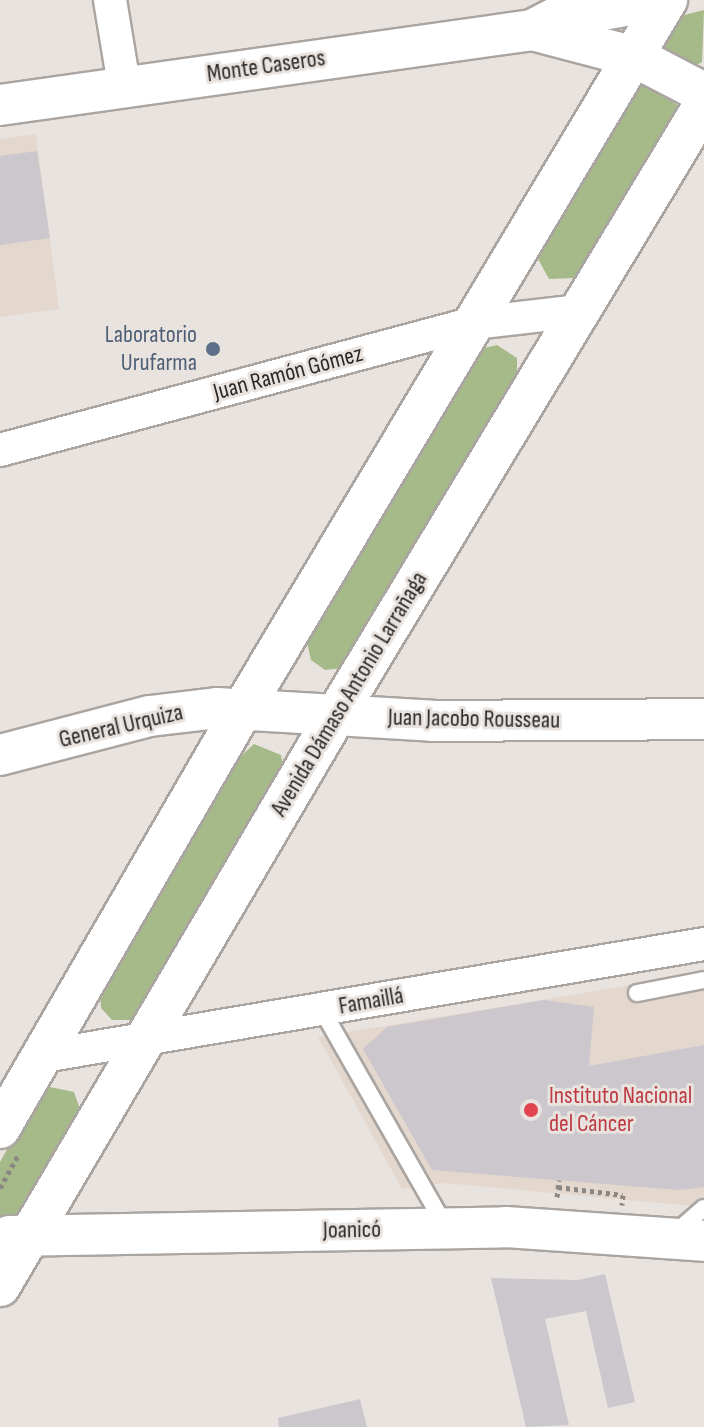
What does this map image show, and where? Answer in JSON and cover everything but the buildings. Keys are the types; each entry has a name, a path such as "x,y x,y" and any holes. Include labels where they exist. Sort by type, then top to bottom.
{"street":[{"path":"110,0 124,85"},
{"name":"Monte Caseros","path":"0,105 124,85 532,30 554,19 658,0"},
{"path":"0,1128 38,1057 244,707 667,0"},
{"name":"Monte Caseros","path":"532,30 635,57 704,93"},
{"name":"Avenida Dámaso Antonio Larrañaga","path":"0,1286 15,1236 143,1040 704,105"},
{"name":"Juan Ramón Gómez","path":"0,450 474,323 579,311"},
{"name":"Juan Jacobo Rousseau","path":"244,707 433,721 704,719"},
{"name":"General Urquiza","path":"0,755 150,716 244,707"},
{"name":"Famaillá","path":"38,1057 704,944"},
{"name":"Joanicó","path":"15,1236 446,1228 687,1240"}],"lane":[{"path":"637,993 704,980"},
{"path":"322,1010 446,1228"},
{"path":"687,1240 704,1208"}],"path":[{"path":"558,1195 559,1180"}],"shaded area":[{"path":"36,134 59,309 0,317 0,139"},
{"name":"Instituto Nacional del Cáncer","path":"704,973 704,1207 444,1183 402,1189 318,1037"}],"green space":[{"path":"704,10 702,62 695,66 659,49 680,16"},
{"path":"640,82 679,106 574,278 549,279 537,257"},
{"path":"497,345 517,358 517,378 343,668 325,670 311,660 307,642 480,349"},
{"path":"254,744 281,755 284,771 135,1020 112,1020 101,1008 100,993 237,760"},
{"path":"50,1087 74,1092 81,1112 23,1211 0,1220 0,1162 34,1102"}],"place":[{"name":"Laboratorio Urufarma","path":"213,349"},
{"name":"Instituto Nacional del Cáncer","path":"531,1110"}]}
